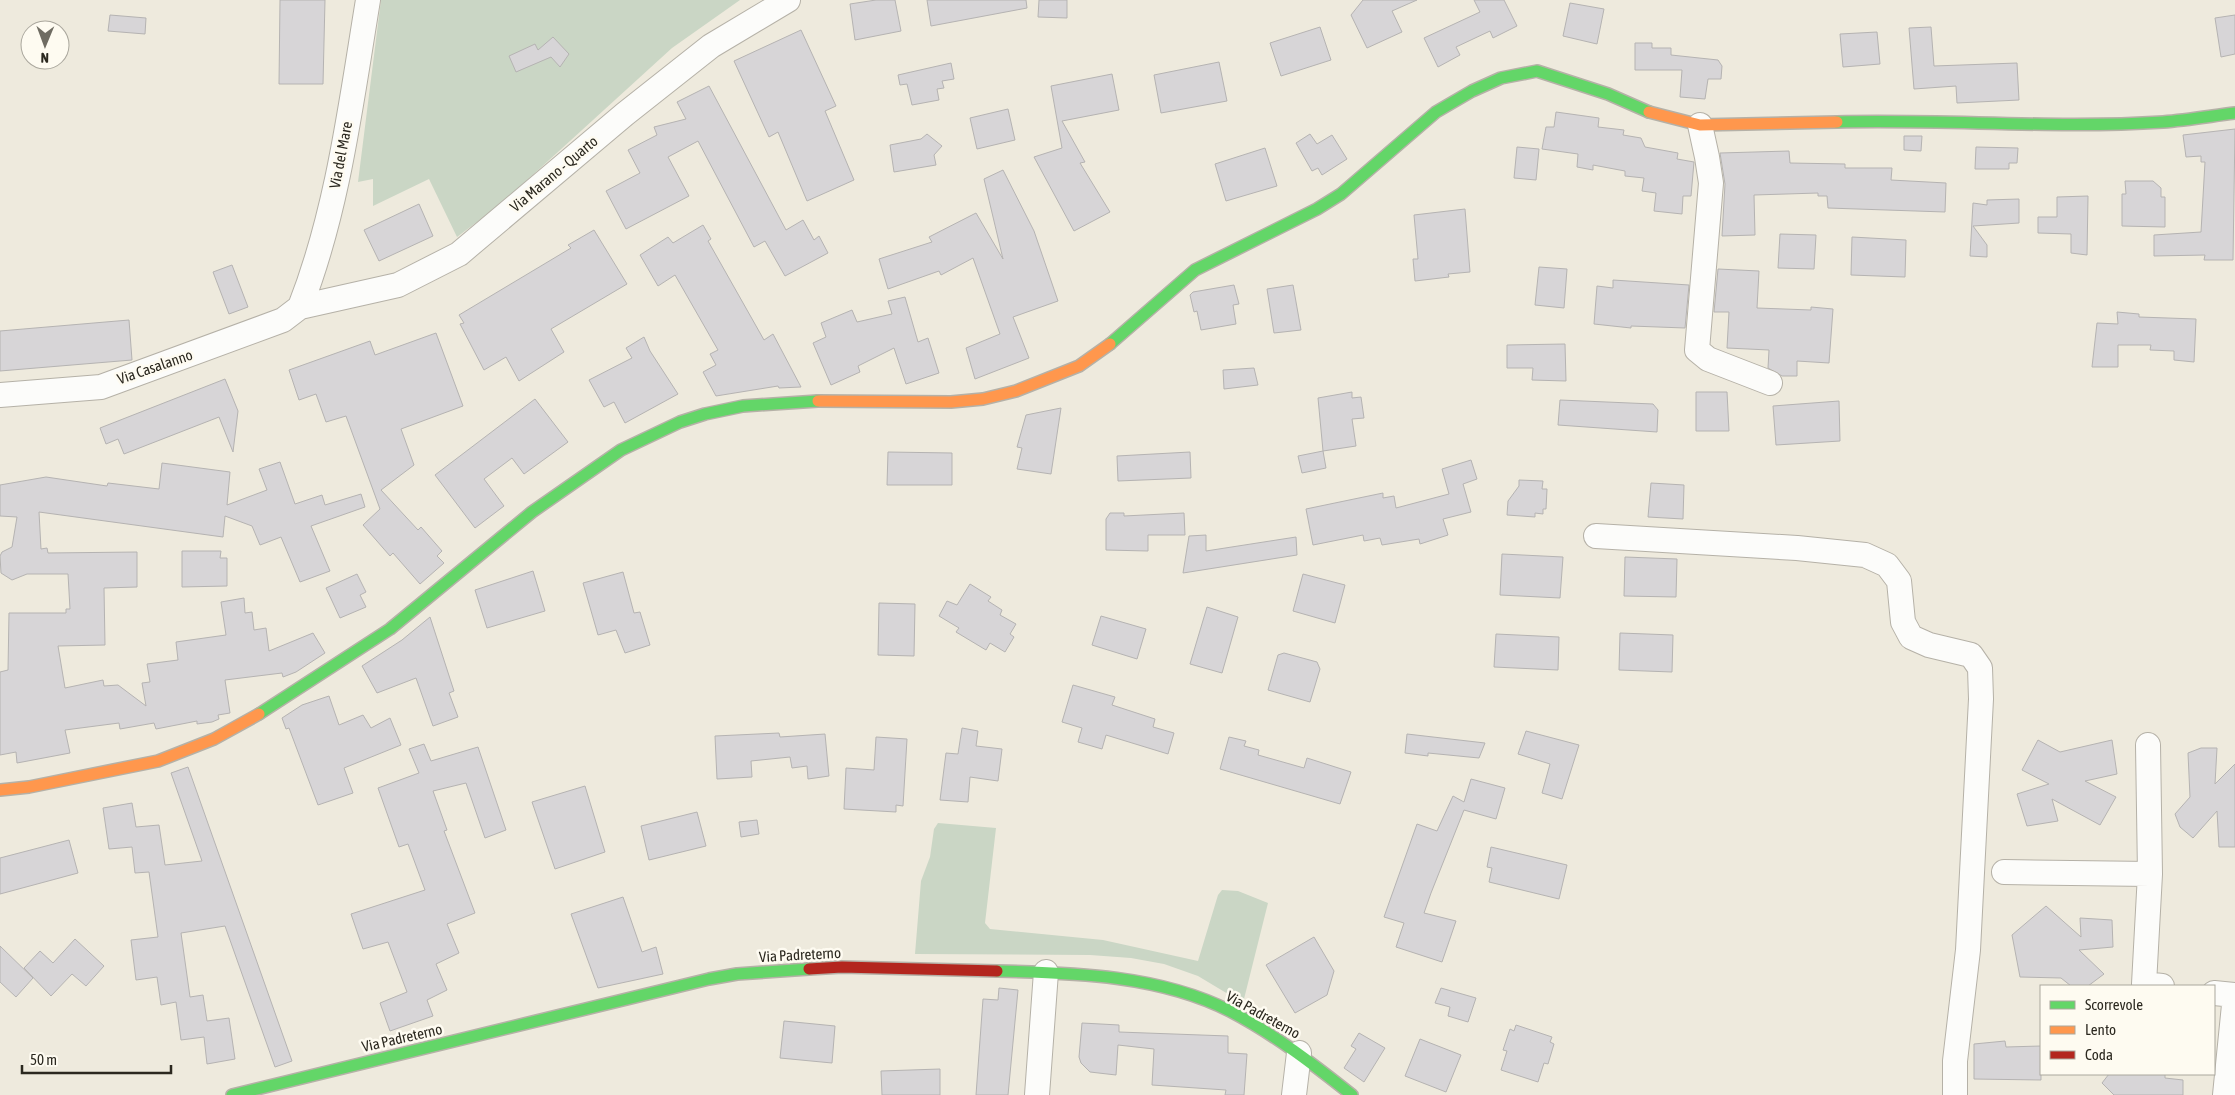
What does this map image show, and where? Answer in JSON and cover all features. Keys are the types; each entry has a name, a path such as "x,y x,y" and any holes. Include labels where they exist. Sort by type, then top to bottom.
{"street":[{"name":"Via del Mare","path":"300,308 314,272 330,215 368,0"},
{"name":"Via Marano - Quarto","path":"300,308 398,285 459,254 625,114 711,46 788,0"},
{"path":"0,790 29,788 158,761 214,739 260,714 344,661 390,629 532,512 621,450 680,422 705,414 743,406 839,400 951,402 983,399 1016,391 1079,366 1117,340 1195,270 1317,209 1341,194 1436,112 1472,91 1502,78 1536,71 1608,94 1656,115 1700,125 1914,120 2004,124 2081,124 2164,122 2235,113"},
{"path":"1700,125 1708,157 1710,183 1697,350 1708,359 1770,384"},
{"name":"Via Casalanno","path":"0,395 100,387 283,320 300,308"},
{"path":"1596,536 1797,548 1866,555 1887,565 1899,581 1903,622 1910,636 1929,645 1971,655 1980,668 1981,699 1968,950 1956,1052 1955,1095"},
{"path":"2148,745 2150,874 2144,984 2153,985"},
{"path":"2004,872 2150,874"},
{"name":"Via Padreterno","path":"232,1095 737,974 842,967 1046,972 1118,978 1180,991 1230,1011 1299,1053 1352,1095"},
{"path":"1037,1095 1046,972"},
{"path":"2215,993 2235,995 2225,1095"},
{"path":"1294,1095 1299,1053"}],"green space":[{"path":"381,0 740,0 672,48 502,203 457,237 429,179 373,206 373,179 358,182"},
{"path":"938,823 996,828 985,923 990,929 1103,940 1198,961 1218,895 1222,890 1238,891 1268,903 1243,1003 1198,976 1164,964 1131,958 1090,955 915,954 921,881 930,857 934,829"}],"building":[{"path":"280,0 325,0 323,84 279,84"},
{"path":"876,0 895,0 901,31 855,40 850,4"},
{"path":"927,0 1026,0 1027,8 931,26"},
{"path":"1039,0 1067,0 1067,18 1038,17"},
{"path":"1363,0 1417,0 1392,11 1402,32 1367,48 1351,15"},
{"path":"1474,0 1504,0 1517,26 1493,38 1490,31 1456,47 1460,55 1438,67 1424,38 1480,12"},
{"path":"1570,3 1604,9 1597,44 1563,36"},
{"path":"110,15 146,18 145,34 108,31"},
{"path":"2235,15 2235,54 2221,57 2215,18"},
{"path":"1320,27 1331,60 1281,76 1270,43"},
{"path":"1931,27 1934,66 2017,63 2019,100 1957,103 1956,86 1914,89 1909,28"},
{"path":"801,30 836,106 825,111 854,180 807,201 778,132 769,137 734,61"},
{"path":"1877,32 1880,64 1843,67 1840,34"},
{"path":"553,37 569,54 560,67 551,57 516,72 509,56 535,44 538,50"},
{"path":"1635,43 1652,43 1652,48 1671,48 1671,55 1718,60 1722,66 1721,79 1708,79 1705,99 1680,97 1682,70 1635,70"},
{"path":"1219,62 1227,101 1161,113 1154,75"},
{"path":"951,63 954,79 942,81 944,88 937,89 939,100 912,105 907,84 900,85 898,75"},
{"path":"1112,74 1119,110 1062,121 1085,162 1080,163 1110,212 1074,231 1034,157 1062,148 1051,86"},
{"path":"709,86 786,230 803,220 814,240 819,236 828,253 785,276 765,241 754,247 698,141 668,157 689,196 626,229 606,191 640,173 628,150 657,135 654,127 686,119 677,102"},
{"path":"1008,109 1015,140 977,149 970,118"},
{"path":"1556,112 1599,118 1598,127 1624,130 1623,135 1641,138 1645,147 1678,153 1677,159 1694,162 1691,196 1683,196 1682,214 1654,211 1656,193 1642,191 1644,178 1625,176 1625,171 1593,165 1593,170 1577,167 1578,154 1542,149 1546,127 1554,127"},
{"path":"2235,129 2233,260 2204,260 2205,255 2154,256 2154,235 2201,232 2205,162 2201,162 2201,156 2186,157 2183,135"},
{"path":"927,134 942,146 934,155 936,165 894,172 890,145 921,139"},
{"path":"1310,134 1317,144 1332,135 1347,159 1322,175 1318,168 1312,171 1296,143"},
{"path":"1904,136 1922,136 1921,151 1904,150"},
{"path":"1517,147 1539,149 1536,180 1514,178"},
{"path":"1976,147 2018,148 2017,163 2009,163 2009,169 1975,169"},
{"path":"1265,148 1277,186 1226,201 1215,164"},
{"path":"1789,151 1790,163 1845,164 1845,168 1892,168 1891,180 1946,183 1945,212 1828,208 1827,196 1818,196 1818,193 1754,195 1755,235 1722,236 1725,184 1720,153"},
{"path":"1003,170 1034,231 1058,301 1013,317 1029,358 975,379 966,348 1000,334 973,258 941,275 939,271 888,289 879,259 932,242 929,237 976,213 1003,259 984,179"},
{"path":"2125,181 2153,181 2161,188 2161,197 2165,197 2165,227 2122,226 2122,194 2126,194"},
{"path":"2088,196 2087,255 2071,253 2071,234 2038,233 2038,217 2057,217 2057,197"},
{"path":"2019,199 2019,223 1973,226 1987,245 1987,257 1970,256 1973,203 1987,205 1987,200"},
{"path":"419,204 433,236 379,261 364,230"},
{"path":"1465,209 1470,272 1448,274 1449,277 1415,281 1413,259 1418,259 1414,215"},
{"path":"703,225 711,239 708,241 764,340 773,334 801,387 779,388 778,386 716,396 703,372 716,365 710,354 718,350 675,275 658,286 640,255 668,237 673,243"},
{"path":"594,230 627,284 551,329 564,352 519,381 506,357 484,370 460,324 464,323 459,315 571,248 568,245"},
{"path":"1780,234 1816,235 1814,269 1778,268"},
{"path":"1852,237 1906,240 1905,277 1851,275"},
{"path":"232,265 248,307 229,314 213,272"},
{"path":"1539,267 1567,269 1564,308 1535,305"},
{"path":"1718,269 1759,271 1757,308 1811,310 1811,307 1833,309 1829,363 1797,361 1797,376 1782,376 1768,368 1769,350 1727,348 1729,312 1714,312"},
{"path":"1613,280 1689,285 1685,328 1631,326 1631,328 1594,324 1597,286 1613,288"},
{"path":"1234,285 1239,304 1233,305 1236,324 1201,330 1197,311 1194,312 1190,295 1193,292"},
{"path":"1293,285 1301,330 1274,333 1267,289"},
{"path":"905,297 918,342 928,338 939,373 906,384 894,348 858,366 860,372 831,385 813,343 826,337 821,323 852,310 857,322 892,314 888,301"},
{"path":"2117,312 2139,314 2139,317 2196,319 2194,362 2174,360 2174,351 2150,350 2151,345 2118,345 2118,367 2092,367 2097,323 2118,324"},
{"path":"129,320 132,360 0,371 0,331"},
{"path":"436,333 463,406 401,429 414,465 381,490 418,530 421,527 442,551 437,556 444,563 420,584 393,553 390,556 363,525 380,509 346,416 326,422 316,394 299,400 289,370 370,341 375,355"},
{"path":"644,337 650,351 678,394 625,423 614,402 604,407 589,380 632,358 626,348"},
{"path":"1565,344 1566,381 1532,380 1533,368 1507,368 1507,345"},
{"path":"1254,368 1258,385 1224,389 1223,370"},
{"path":"225,379 238,411 233,452 219,417 124,454 118,439 106,444 100,428"},
{"path":"1352,392 1352,398 1361,397 1364,418 1352,419 1356,446 1323,451 1318,398"},
{"path":"1696,392 1727,392 1729,431 1696,431"},
{"path":"535,399 568,442 524,474 512,458 484,479 504,506 475,528 435,475"},
{"path":"1560,400 1653,404 1658,410 1657,432 1558,425"},
{"path":"1839,401 1840,441 1776,445 1773,406"},
{"path":"1061,408 1051,474 1017,469 1022,448 1017,447 1026,415"},
{"path":"1323,451 1326,468 1302,473 1298,456"},
{"path":"888,452 952,453 952,485 887,485"},
{"path":"1190,452 1191,478 1118,481 1117,456"},
{"path":"1471,460 1477,479 1463,484 1471,512 1443,519 1448,535 1420,544 1419,539 1382,545 1380,538 1364,541 1363,535 1313,545 1306,509 1383,493 1383,498 1394,496 1396,508 1449,494 1442,469"},
{"path":"280,462 295,504 322,495 325,505 361,494 365,507 311,526 330,571 300,582 281,537 260,545 252,526 225,516 223,537 39,512 41,549 47,548 48,553 137,552 137,587 104,588 105,645 58,646 65,688 103,680 104,686 118,685 146,706 142,683 150,682 147,664 178,660 176,642 226,635 221,602 244,598 245,613 252,612 254,630 266,628 269,651 313,633 325,653 296,672 283,677 282,673 225,680 230,713 218,715 219,719 212,722 197,724 197,721 156,729 154,723 120,729 119,723 65,730 70,753 17,763 16,752 0,755 0,672 8,670 9,613 66,613 66,609 70,609 68,574 27,574 12,580 1,573 0,556 2,552 12,547 17,517 0,516 0,485 46,477 107,486 108,483 159,489 162,463 230,472 227,505 267,490 259,469"},
{"path":"1519,480 1543,481 1542,489 1547,489 1546,509 1543,509 1543,514 1535,513 1535,517 1507,515 1508,501 1519,486"},
{"path":"1651,483 1684,485 1683,519 1648,517"},
{"path":"1110,513 1124,513 1124,516 1184,513 1185,535 1148,535 1148,551 1106,550 1106,519"},
{"path":"1206,535 1206,551 1296,537 1297,555 1183,573 1189,536"},
{"path":"182,551 221,551 220,558 227,558 227,586 182,587"},
{"path":"1502,554 1563,557 1560,598 1500,595"},
{"path":"1625,557 1677,559 1676,597 1624,596"},
{"path":"533,571 545,611 487,628 475,590"},
{"path":"623,572 634,613 640,612 650,645 625,653 616,630 598,635 583,583"},
{"path":"357,574 366,592 360,595 366,607 340,618 326,588"},
{"path":"1303,574 1345,585 1335,623 1293,611"},
{"path":"970,584 991,597 988,601 1002,610 1000,615 1016,624 1010,634 1014,637 1005,652 990,643 986,650 956,632 959,628 939,616 947,601 957,605"},
{"path":"879,603 915,604 914,656 878,655"},
{"path":"1207,607 1238,617 1222,673 1190,664"},
{"path":"1101,616 1146,629 1137,659 1092,645"},
{"path":"430,617 454,691 449,693 458,717 433,726 416,678 377,693 362,666 402,640"},
{"path":"1620,633 1673,635 1672,672 1619,670"},
{"path":"1496,634 1559,637 1558,670 1494,667"},
{"path":"1284,653 1317,662 1320,669 1310,702 1268,690 1278,655"},
{"path":"1073,685 1115,697 1112,705 1155,719 1153,727 1174,733 1168,754 1106,735 1102,749 1078,742 1082,728 1062,722"},
{"path":"329,696 339,725 363,715 371,728 390,718 401,745 344,768 353,793 318,805 289,728 286,729 282,718 302,705"},
{"path":"962,728 978,731 976,746 1002,749 998,781 970,777 968,802 940,800 946,753 958,754"},
{"path":"1526,731 1579,745 1562,799 1542,793 1550,764 1518,754"},
{"path":"779,733 780,737 825,734 829,776 808,779 807,766 792,768 790,757 751,761 752,777 717,779 715,736"},
{"path":"1407,734 1485,743 1479,758 1428,753 1428,756 1405,753"},
{"path":"876,737 907,739 903,806 896,805 896,812 844,809 846,768 874,770"},
{"path":"1229,737 1246,741 1244,746 1259,750 1258,755 1304,768 1307,758 1351,772 1340,804 1220,769"},
{"path":"2038,740 2060,752 2112,740 2117,774 2085,781 2116,797 2100,825 2052,799 2058,821 2027,826 2017,794 2049,784 2022,770"},
{"path":"424,744 431,761 478,747 506,830 485,838 466,783 433,791 447,830 444,831 475,913 447,924 459,953 436,964 447,990 427,1000 433,1016 390,1031 380,1003 407,992 388,942 363,949 351,914 425,890 408,844 399,847 378,788 419,773 409,749"},
{"path":"2201,748 2217,748 2215,784 2235,764 2235,847 2219,847 2217,811 2193,838 2180,827 2175,814 2190,797 2188,753"},
{"path":"188,767 292,1061 275,1067 225,926 181,933 190,997 203,995 207,1021 229,1018 235,1059 207,1064 204,1037 181,1040 176,1002 161,1005 157,977 136,980 131,940 158,937 149,872 135,873 132,847 109,849 103,808 132,803 136,827 159,825 165,865 202,861 171,773"},
{"path":"1471,779 1505,788 1496,819 1464,810 1431,893 1424,913 1456,921 1442,962 1396,947 1404,923 1384,917 1417,824 1437,831 1453,796 1464,802"},
{"path":"585,786 605,852 555,869 532,802"},
{"path":"697,812 706,846 649,860 641,826"},
{"path":"757,820 759,834 741,837 739,822"},
{"path":"69,840 78,873 0,894 0,858"},
{"path":"1491,847 1567,865 1559,899 1489,882 1492,868 1487,867"},
{"path":"623,897 642,952 656,947 663,974 598,988 571,914"},
{"path":"2046,906 2081,937 2080,918 2112,920 2113,947 2079,950 2104,974 2089,985 2070,985 2061,978 2020,977 2012,935"},
{"path":"1314,937 1334,971 1327,995 1295,1013 1266,965"},
{"path":"75,939 104,966 86,986 72,974 51,996 24,968 40,951 53,963"},
{"path":"0,946 33,978 16,997 0,982"},
{"path":"999,988 1018,990 1008,1095 976,1095 983,999 998,1000"},
{"path":"1441,988 1476,998 1468,1022 1448,1016 1450,1007 1435,1003"},
{"path":"784,1021 835,1026 832,1063 780,1058"},
{"path":"1082,1023 1119,1025 1119,1032 1228,1036 1228,1053 1247,1054 1244,1095 1225,1095 1226,1090 1152,1085 1154,1049 1118,1045 1116,1075 1090,1072 1081,1063 1079,1057"},
{"path":"1516,1025 1552,1037 1550,1042 1554,1044 1548,1064 1544,1063 1538,1082 1501,1070 1507,1051 1503,1050 1510,1029 1514,1031"},
{"path":"1359,1033 1385,1048 1364,1082 1344,1068 1356,1049 1351,1046"},
{"path":"1420,1039 1461,1055 1446,1092 1405,1076"},
{"path":"2005,1041 2006,1047 2040,1046 2041,1080 1974,1079 1974,1044"},
{"path":"940,1069 940,1095 882,1095 881,1071"},
{"path":"2108,1075 2165,1075 2165,1078 2183,1080 2183,1095 2114,1095 2102,1083"}],"traffic: fast":[{"path":"1110,344 1195,270 1317,209 1341,194 1436,112 1472,91 1501,78 1537,71 1608,94 1649,112"},
{"path":"1837,122 1878,121 2082,125 2172,121 2235,113"},
{"path":"259,714 390,629 532,512 621,450 680,422 705,414 743,406 818,401"},
{"path":"232,1095 709,979 737,974 809,969"},
{"path":"997,971 1116,978 1146,983 1203,999 1230,1011 1262,1029 1352,1095"}],"traffic: slow":[{"path":"1649,112 1700,125 1837,122"},
{"path":"818,401 951,402 983,399 1016,391 1079,366 1110,344"},
{"path":"0,790 29,787 158,761 214,739 259,714"}],"traffic: jam":[{"path":"809,969 842,967 997,971"}]}
